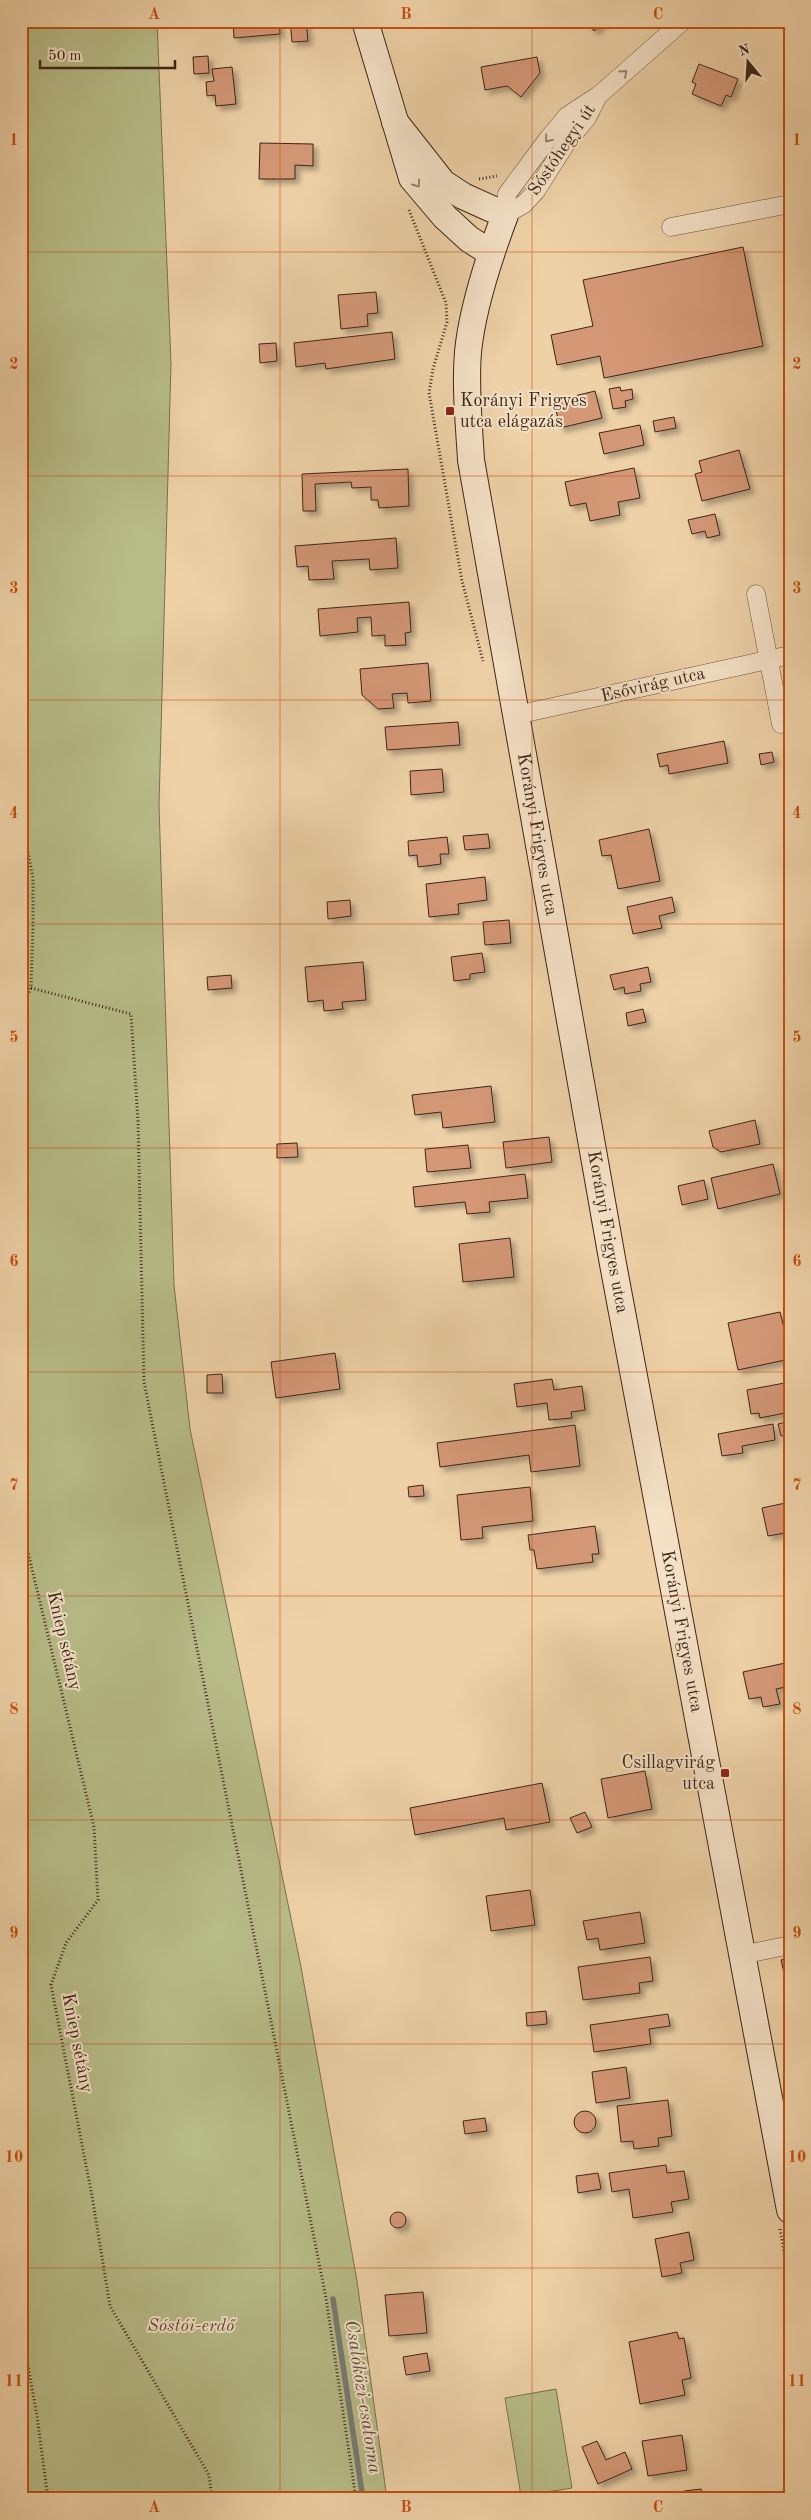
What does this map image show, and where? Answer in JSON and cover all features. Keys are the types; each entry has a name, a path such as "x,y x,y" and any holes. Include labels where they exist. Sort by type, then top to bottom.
{"street":[{"path":"365,21 412,178 445,217 469,239 490,253"},
{"name":"Sóstóhegyi út","path":"505,215 524,204 536,191 567,142 586,118 598,96 683,21"},
{"path":"396,122 443,183 463,196 505,215"},
{"path":"671,227 790,204"},
{"name":"Korányi Frigyes utca","path":"505,215 490,253 468,351 467,391 471,460 613,1264 790,2210"},
{"path":"756,594 780,724"},
{"name":"Esővirág utca","path":"516,715 790,654"},
{"path":"742,1955 790,1945"}],"path":[{"path":"21,818 33,878 31,988 21,1009"},
{"path":"31,988 131,1014 138,1121 144,1382 326,2298 356,2499"},
{"name":"Kniep sétány","path":"21,1523 94,1826 98,1900 66,1943 51,1985 92,2196 110,2306 209,2475 212,2499"},
{"path":"21,2327 37,2416 48,2499"}],"green space":[{"name":"Sóstói-erdő","path":"21,21 157,21 171,363 159,805 174,1285 190,1429 301,1967 357,2281 387,2499 21,2499"},
{"path":"556,2389 572,2488 521,2496 505,2398"}],"building":[{"path":"279,21 280,34 234,38 233,22"},
{"path":"290,21 306,21 308,41 292,42"},
{"path":"586,21 605,21 594,31"},
{"path":"208,56 209,73 194,74 193,57"},
{"path":"537,57 540,73 521,97 507,86 485,90 481,67"},
{"path":"699,64 738,79 731,97 726,95 721,106 692,94 696,84 692,82"},
{"path":"232,67 236,104 216,106 215,95 207,96 206,82 214,81 212,69"},
{"path":"260,143 313,144 313,166 295,165 295,179 259,179"},
{"path":"743,247 763,346 604,378 600,356 557,365 551,335 593,326 583,280"},
{"path":"376,292 378,313 367,314 368,326 341,329 338,295"},
{"path":"392,332 395,359 326,369 325,363 296,367 294,343"},
{"path":"276,343 277,361 260,363 259,344"},
{"path":"620,387 621,391 632,389 633,399 625,401 626,407 613,409 609,389"},
{"path":"595,391 602,418 560,428 554,401"},
{"path":"674,417 676,428 655,432 653,421"},
{"path":"640,425 644,445 604,454 599,433"},
{"path":"739,450 750,489 702,501 695,474 702,472 699,461"},
{"path":"634,468 640,498 618,502 620,515 590,521 586,503 570,506 565,482"},
{"path":"408,469 409,506 379,508 378,500 371,500 371,487 352,488 351,482 315,484 316,511 303,511 302,474"},
{"path":"715,514 720,535 707,538 705,531 692,534 688,520"},
{"path":"396,538 398,568 370,570 369,559 332,561 334,579 309,580 308,566 297,567 295,546"},
{"path":"409,602 411,632 405,633 406,645 385,646 385,635 372,636 371,617 357,618 358,632 320,636 318,609"},
{"path":"428,663 431,701 408,703 407,693 392,694 394,708 378,709 362,695 360,669"},
{"path":"458,722 460,745 387,750 385,727"},
{"path":"724,741 728,763 669,774 668,765 660,767 657,754"},
{"path":"772,752 774,762 761,765 759,754"},
{"path":"442,769 444,792 411,795 410,771"},
{"path":"649,829 660,881 618,889 611,855 602,856 599,840"},
{"path":"488,834 490,848 465,850 463,836"},
{"path":"447,837 449,854 440,854 441,864 418,867 417,855 409,856 408,841"},
{"path":"485,877 487,900 458,904 459,914 429,917 426,884"},
{"path":"672,897 675,912 659,916 662,928 633,934 627,907"},
{"path":"350,900 351,916 328,919 327,902"},
{"path":"509,920 511,943 485,945 483,922"},
{"path":"482,953 485,972 470,974 470,979 454,981 451,957"},
{"path":"363,962 366,1000 342,1002 343,1009 324,1011 323,1000 308,1002 305,967"},
{"path":"648,967 651,982 640,984 641,991 625,994 624,987 614,990 610,975"},
{"path":"231,975 232,988 208,990 207,977"},
{"path":"643,1009 646,1022 628,1026 626,1013"},
{"path":"491,1086 495,1122 443,1128 441,1112 415,1115 412,1095"},
{"path":"755,1120 760,1144 721,1152 713,1147 709,1131"},
{"path":"549,1137 552,1162 506,1168 503,1142"},
{"path":"297,1143 298,1157 277,1158 277,1144"},
{"path":"468,1145 471,1168 427,1172 425,1149"},
{"path":"773,1164 780,1194 718,1209 711,1178"},
{"path":"525,1174 528,1198 489,1202 490,1212 467,1214 465,1202 415,1207 413,1187"},
{"path":"704,1180 708,1199 682,1205 678,1186"},
{"path":"510,1238 514,1277 463,1282 459,1244"},
{"path":"780,1312 785,1332 790,1331 790,1359 738,1370 728,1323"},
{"path":"335,1353 340,1389 276,1398 271,1362"},
{"path":"222,1374 223,1393 207,1393 207,1375"},
{"path":"552,1379 554,1390 582,1386 585,1410 571,1412 572,1418 549,1420 547,1403 517,1407 514,1384"},
{"path":"790,1382 790,1412 760,1418 759,1413 751,1414 747,1390"},
{"path":"790,1421 790,1435 781,1436 778,1424"},
{"path":"773,1424 775,1440 742,1446 743,1453 722,1456 718,1434"},
{"path":"575,1425 580,1466 531,1472 529,1455 440,1467 437,1443"},
{"path":"423,1485 424,1496 409,1497 408,1487"},
{"path":"530,1487 533,1521 482,1527 483,1538 461,1540 457,1495"},
{"path":"790,1502 790,1532 768,1536 762,1508"},
{"path":"595,1526 599,1554 592,1554 593,1562 537,1569 534,1550 530,1550 528,1535"},
{"path":"790,1662 790,1686 776,1689 780,1704 763,1707 761,1697 749,1699 743,1672"},
{"path":"645,1771 652,1809 608,1818 601,1779"},
{"path":"542,1783 550,1822 506,1830 504,1818 415,1835 410,1808"},
{"path":"585,1812 592,1827 577,1833 570,1818"},
{"path":"530,1890 535,1925 491,1931 486,1896"},
{"path":"640,1912 645,1943 600,1950 598,1938 587,1940 583,1921"},
{"path":"650,1957 653,1981 639,1983 640,1993 583,2000 578,1967"},
{"path":"790,1958 790,1972 784,1973 781,1960"},
{"path":"546,2011 547,2024 527,2026 526,2013"},
{"path":"668,2014 670,2026 649,2029 651,2044 594,2052 590,2025"},
{"path":"626,2067 630,2098 596,2103 592,2072"},
{"path":"668,2100 672,2136 658,2138 659,2146 634,2149 633,2141 621,2142 617,2106"},
{"path":"585,2111 593,2114 596,2122 593,2130 585,2133 577,2130 574,2122 577,2114"},
{"path":"485,2118 487,2131 465,2134 463,2121"},
{"path":"666,2165 667,2173 684,2171 689,2199 671,2202 673,2212 633,2218 629,2189 612,2192 609,2173"},
{"path":"598,2173 601,2189 578,2193 576,2176"},
{"path":"398,2212 404,2214 406,2220 404,2226 398,2228 392,2226 390,2220 392,2214"},
{"path":"689,2232 694,2260 680,2263 682,2273 662,2277 655,2239"},
{"path":"423,2292 427,2333 389,2336 385,2295"},
{"path":"677,2332 679,2339 684,2338 691,2378 682,2380 685,2395 640,2404 629,2342"},
{"path":"427,2353 430,2371 406,2375 403,2357"},
{"path":"682,2435 687,2470 648,2476 642,2441"},
{"path":"597,2441 606,2460 625,2452 632,2469 598,2484 582,2447"},
{"path":"701,2489 703,2499 685,2499 684,2491"},
{"path":"776,2493 776,2499 744,2499 744,2498"}],"waterway":[{"name":"Csalóközi-csatorna","path":"333,2299 363,2499"}],"place":[{"name":"Korányi Frigyes utca elágazás","path":"450,411"},
{"name":"Csillagvirág utca","path":"725,1773"}]}
